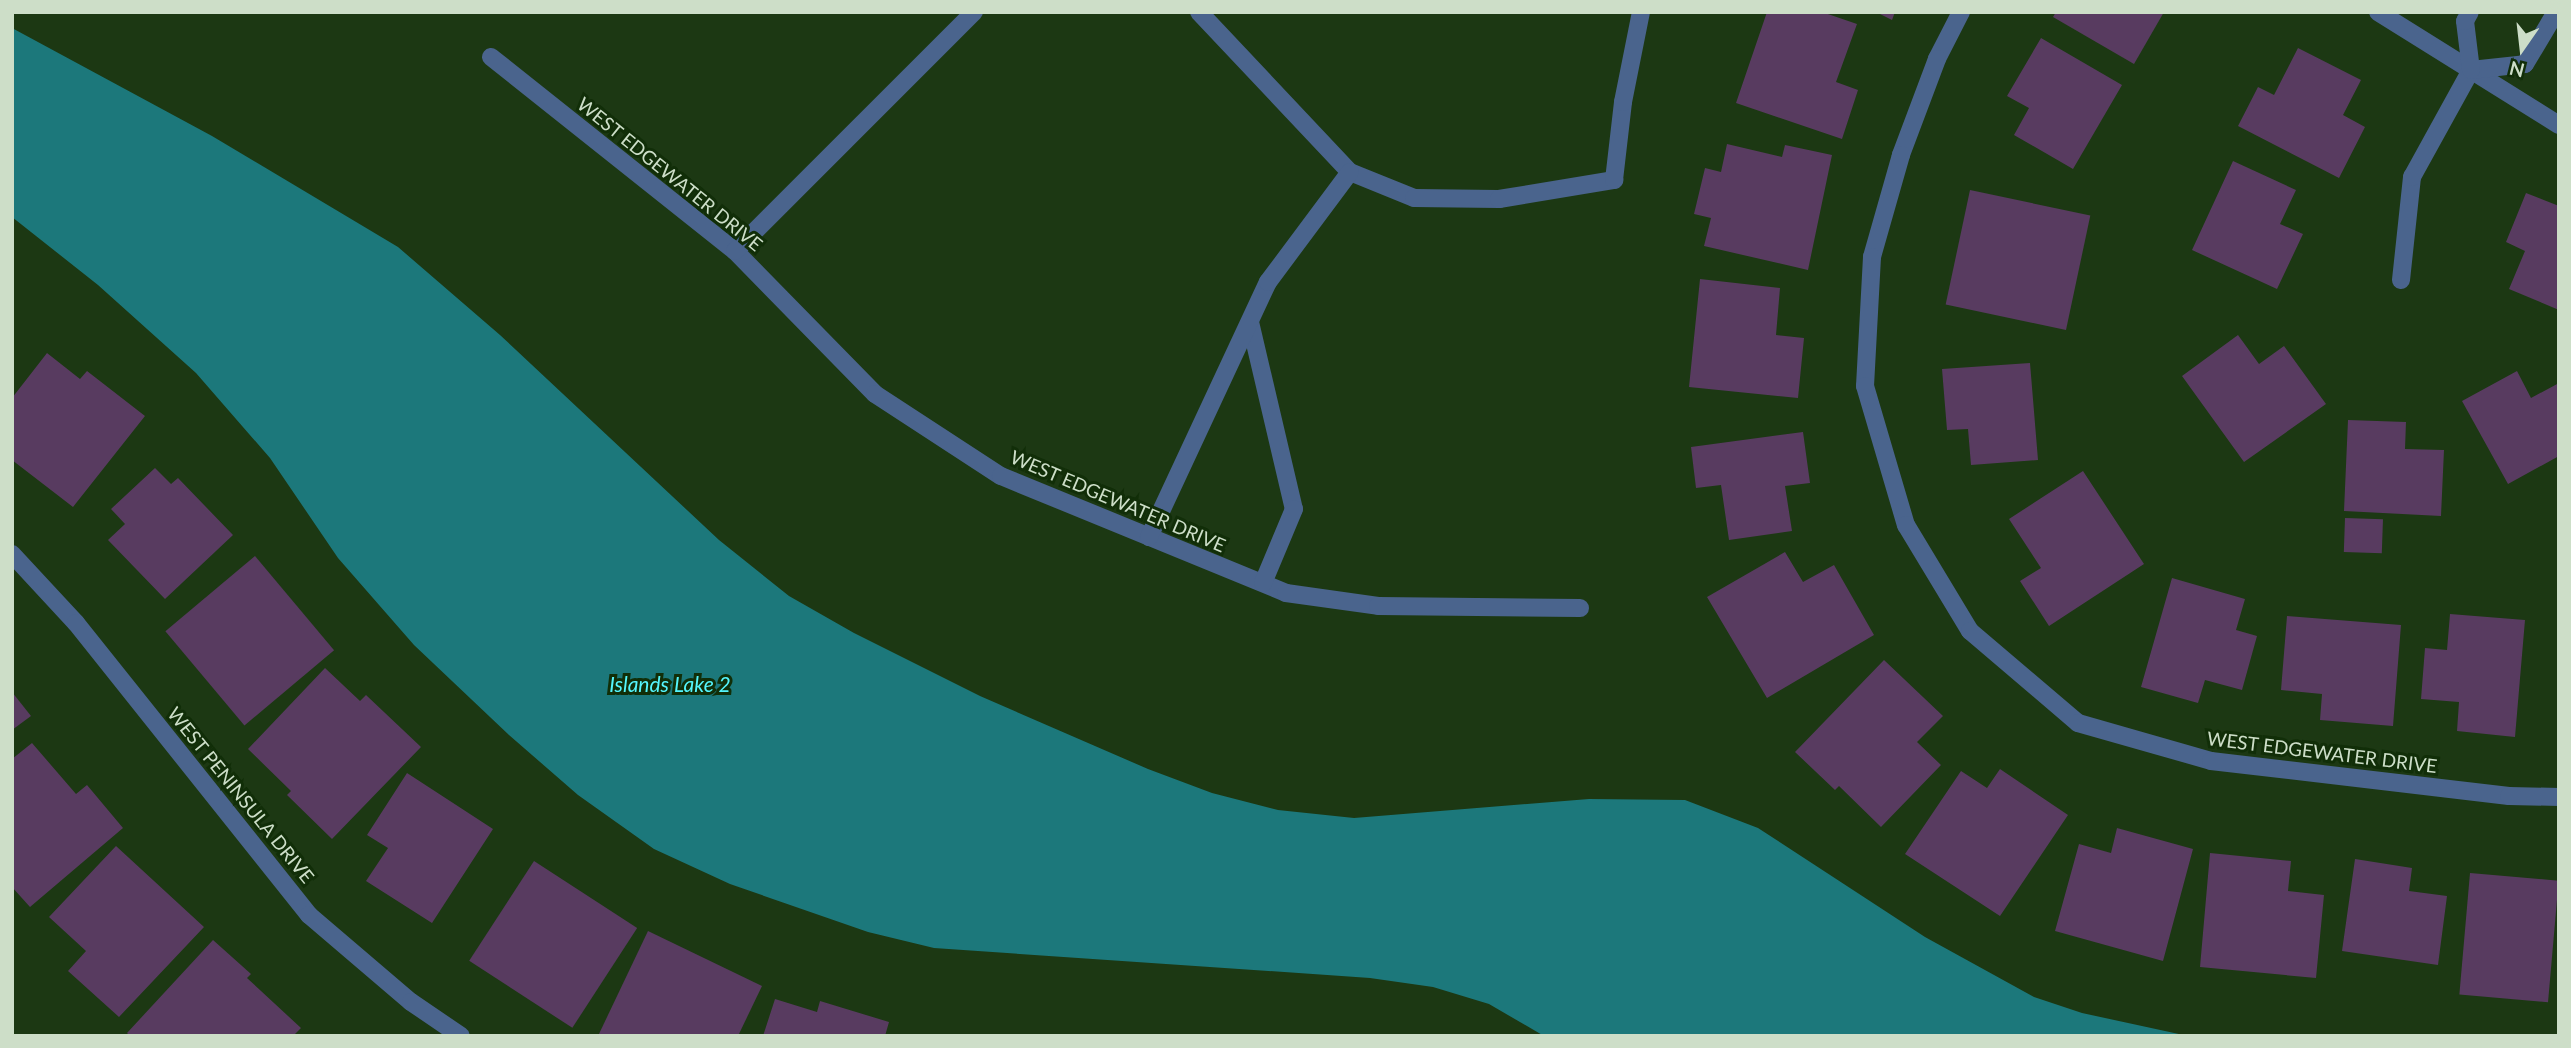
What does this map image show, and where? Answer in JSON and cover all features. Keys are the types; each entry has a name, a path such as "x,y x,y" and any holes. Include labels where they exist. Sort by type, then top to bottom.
{"street":[{"path":"735,251 974,12"},
{"path":"1199,12 1350,172 1414,198 1499,200 1614,180 1623,103 1641,12"},
{"name":"WEST EDGEWATER DRIVE","path":"1961,12 1937,59 1901,155 1872,257 1865,386 1906,525 1970,631 2078,723 2211,761 2509,796 2559,797"},
{"path":"2378,12 2559,125"},
{"path":"2401,280 2412,177 2471,70 2465,20 2470,12"},
{"path":"2471,70 2525,64 2556,12"},
{"name":"WEST EDGEWATER DRIVE","path":"491,57 735,251 875,394 1001,476 1286,593 1378,606 1580,608"},
{"path":"1149,537 1268,282 1350,172"},
{"path":"1250,322 1294,509 1263,583"},
{"name":"WEST PENINSULA DRIVE","path":"12,554 76,623 309,915 411,1002 461,1036"}],"water":[{"name":"Islands Lake 2","path":"12,28 212,136 398,247 500,335 719,540 789,596 854,633 980,696 1148,769 1212,793 1278,810 1354,818 1589,799 1685,800 1758,828 1925,937 2034,997 2082,1013 2188,1036 1544,1036 1489,1004 1433,987 1370,978 934,948 868,932 730,884 654,849 578,795 509,735 414,645 338,558 270,458 196,373 98,285 12,217"}],"building":[{"path":"1767,12 1822,12 1857,24 1836,82 1858,90 1842,139 1736,103"},
{"path":"1876,12 1895,12 1892,20"},
{"path":"2056,12 2164,12 2134,64 2053,17"},
{"path":"2041,38 2122,85 2073,169 2014,135 2029,108 2007,96"},
{"path":"2298,48 2361,80 2343,115 2365,127 2339,178 2238,126 2258,87 2274,95"},
{"path":"1727,144 1782,157 1785,145 1832,155 1808,270 1704,246 1711,218 1694,214 1705,168 1721,172"},
{"path":"2233,161 2296,190 2280,224 2303,234 2277,289 2192,250"},
{"path":"1970,190 2090,216 2066,330 1946,304"},
{"path":"2526,193 2559,206 2559,310 2509,289 2525,251 2506,242"},
{"path":"1700,279 1780,288 1776,335 1804,338 1798,398 1689,387"},
{"path":"2238,335 2259,364 2284,346 2326,404 2244,462 2182,376"},
{"path":"47,353 80,379 87,371 145,416 73,507 12,460 12,398"},
{"path":"2030,363 2038,460 1971,465 1968,429 1947,430 1942,369"},
{"path":"2517,371 2531,398 2559,383 2559,456 2508,484 2462,401"},
{"path":"2348,420 2406,422 2405,449 2444,450 2441,516 2344,511"},
{"path":"1803,432 1810,483 1785,486 1792,531 1729,540 1721,485 1696,488 1691,447"},
{"path":"155,468 171,484 178,478 233,535 165,599 108,540 125,524 111,509"},
{"path":"2083,471 2144,564 2049,626 2020,581 2041,568 2009,519"},
{"path":"2345,518 2383,519 2382,553 2344,552"},
{"path":"1785,552 1803,582 1834,565 1874,635 1767,698 1707,597"},
{"path":"255,556 334,650 244,725 165,631"},
{"path":"2172,578 2245,599 2236,630 2257,636 2242,690 2205,680 2198,703 2141,687"},
{"path":"2450,614 2525,620 2515,737 2457,731 2459,702 2421,699 2425,648 2447,650"},
{"path":"2287,616 2401,625 2393,726 2320,720 2322,694 2281,690"},
{"path":"1884,660 1943,716 1917,742 1941,765 1881,827 1839,786 1835,790 1795,752"},
{"path":"325,668 360,701 366,695 421,747 332,839 287,795 291,791 248,749"},
{"path":"12,692 31,716 12,730"},
{"path":"32,743 76,794 87,785 123,828 30,907 12,887 12,759"},
{"path":"2000,769 2068,815 2000,916 1905,854 1961,771 1987,788"},
{"path":"407,773 493,829 432,923 366,881 388,848 367,835"},
{"path":"2117,828 2193,849 2163,961 2055,931 2079,844 2111,853"},
{"path":"116,846 204,927 119,1017 68,971 86,951 49,917"},
{"path":"2210,853 2291,861 2288,891 2324,895 2316,978 2200,967"},
{"path":"2355,859 2412,868 2409,891 2447,896 2438,965 2342,951"},
{"path":"534,861 637,928 572,1028 469,961"},
{"path":"2470,873 2559,881 2548,1002 2459,995"},
{"path":"648,931 762,986 738,1036 598,1036"},
{"path":"213,940 251,974 247,978 301,1028 293,1036 130,1036 127,1033"},
{"path":"775,999 817,1012 820,1001 889,1022 885,1036 763,1036"}]}
